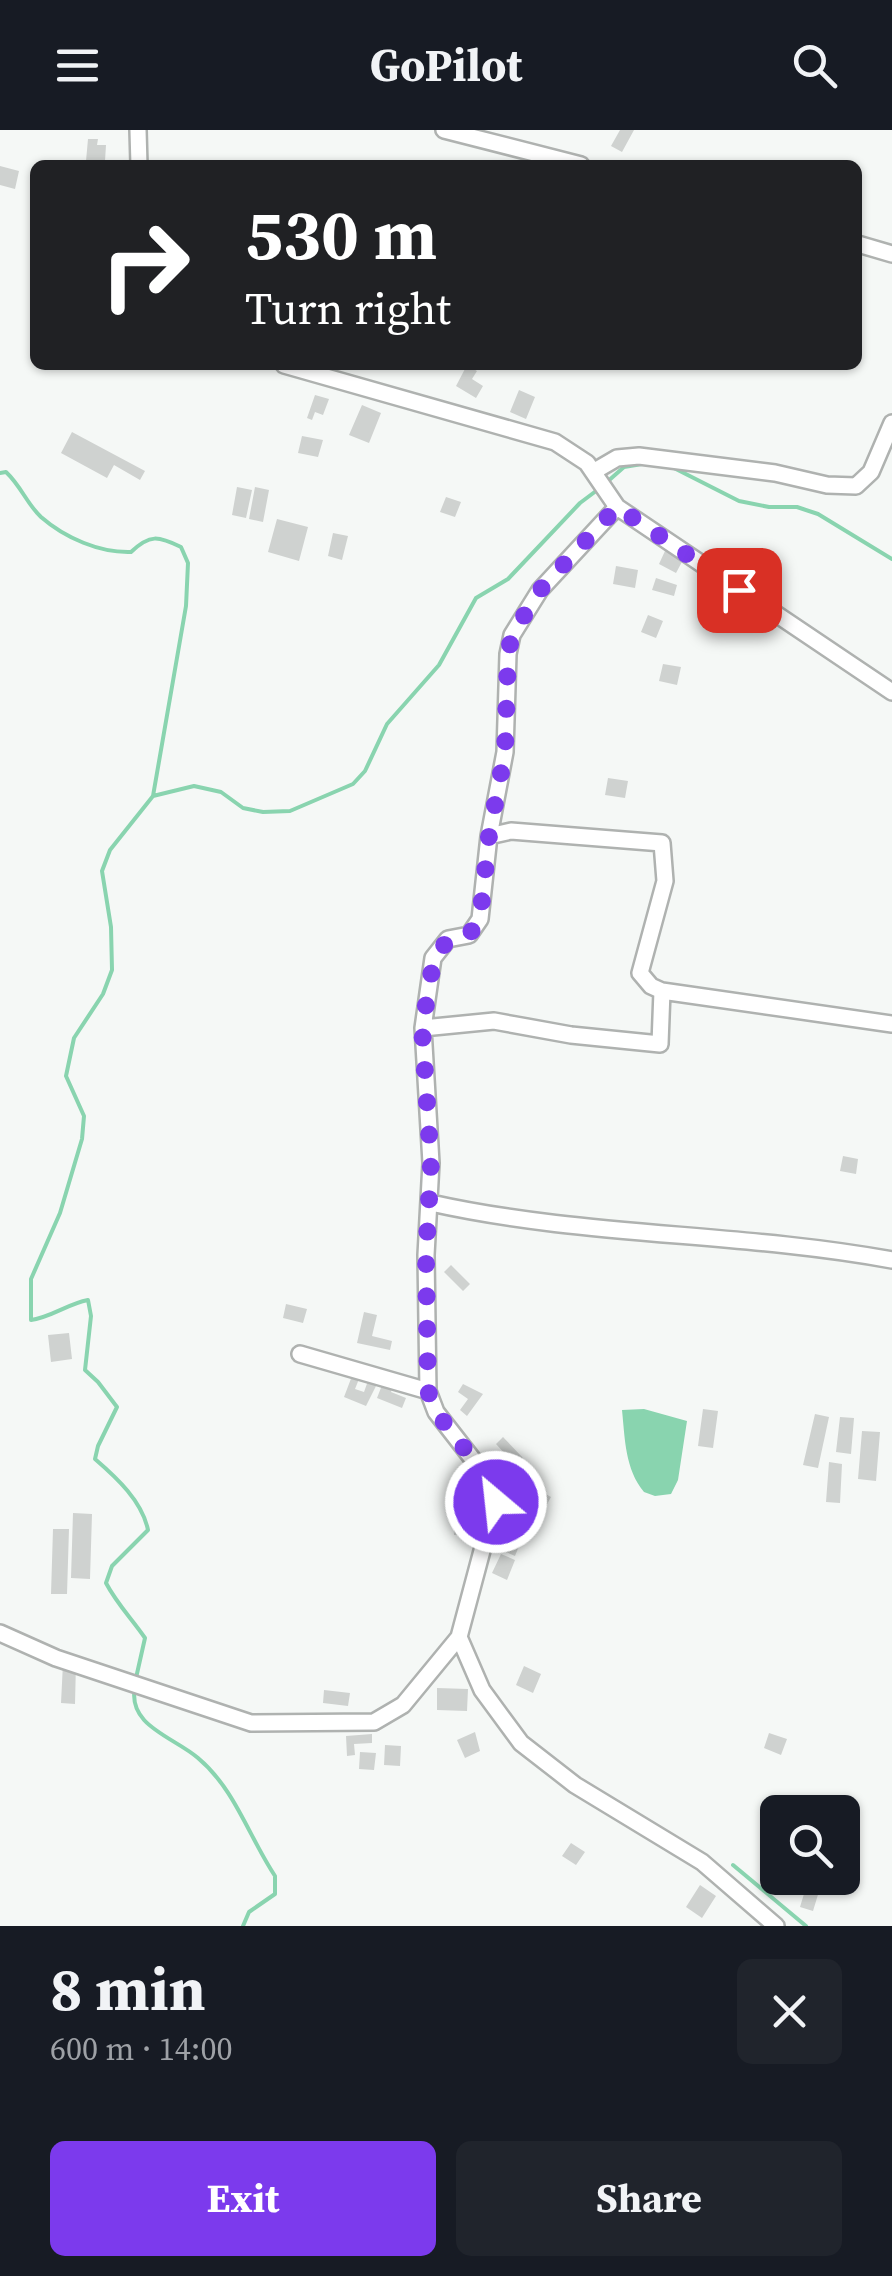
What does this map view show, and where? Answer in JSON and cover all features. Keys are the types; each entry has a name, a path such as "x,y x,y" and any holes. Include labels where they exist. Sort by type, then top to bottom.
{"street":[{"path":"138,130 139,160"},
{"path":"444,130 561,160"},
{"path":"862,245 892,254"},
{"path":"302,370 555,442 587,464 614,503 892,692"},
{"path":"595,475 617,458 639,456 856,486 871,472 892,423"},
{"path":"0,1632 56,1658 252,1723 374,1722 403,1705 459,1637 496,1502 492,1484 436,1412 428,1391 426,1256 431,1204 422,1028 434,958 440,946 469,935 478,926 505,752 512,635 540,590 614,503"},
{"path":"489,836 512,831 662,844 664,881 640,973 651,986 824,1017 892,1024"},
{"path":"422,1028 494,1022 660,1044 662,990"},
{"path":"431,1204 533,1222 839,1250 892,1260"},
{"path":"300,1354 428,1391"},
{"path":"459,1637 482,1690 521,1743 575,1785 702,1862 776,1926"}],"shaded area":[{"path":"644,1409 687,1421 678,1480 671,1494 655,1496 644,1492 629,1464 622,1410"}],"building":[{"path":"620,130 634,130 622,152 611,146"},
{"path":"88,139 98,139 97,145 106,145 105,160 86,160"},
{"path":"0,166 19,171 15,189 0,185"},
{"path":"464,370 475,370 472,379 483,386 476,398 456,386"},
{"path":"519,390 535,397 526,419 510,412"},
{"path":"315,395 329,399 323,415 315,412 312,420 307,418"},
{"path":"362,405 381,413 369,443 349,435"},
{"path":"72,432 145,471 140,480 114,465 107,478 61,453"},
{"path":"302,436 323,440 318,457 298,453"},
{"path":"237,487 252,490 246,518 232,515"},
{"path":"255,487 269,490 263,522 249,519"},
{"path":"446,497 461,502 455,517 440,512"},
{"path":"277,519 308,527 299,561 268,552"},
{"path":"333,533 348,536 342,560 328,556"},
{"path":"665,551 683,560 676,573 659,564"},
{"path":"616,566 638,570 635,588 613,584"},
{"path":"656,578 677,585 674,596 652,590"},
{"path":"648,615 663,621 656,638 641,632"},
{"path":"663,664 681,667 677,685 659,681"},
{"path":"608,778 628,781 625,798 605,795"},
{"path":"843,1156 858,1159 856,1174 840,1171"},
{"path":"451,1265 470,1284 463,1291 444,1272"},
{"path":"286,1304 307,1309 303,1323 283,1318"},
{"path":"364,1312 377,1315 372,1336 392,1341 390,1350 357,1343"},
{"path":"69,1333 72,1359 51,1362 48,1335"},
{"path":"352,1376 359,1379 355,1389 364,1392 369,1378 378,1382 366,1406 344,1397"},
{"path":"384,1380 394,1383 391,1392 406,1398 402,1408 377,1398"},
{"path":"463,1384 483,1394 467,1416 460,1410 468,1399 458,1392"},
{"path":"703,1409 718,1411 713,1448 698,1446"},
{"path":"815,1414 829,1417 818,1468 803,1465"},
{"path":"840,1417 854,1418 851,1454 836,1452"},
{"path":"862,1431 880,1432 876,1481 858,1479"},
{"path":"503,1437 523,1458 511,1470 501,1460 506,1455 496,1444"},
{"path":"829,1462 842,1464 840,1503 826,1502"},
{"path":"517,1478 529,1480 526,1501 514,1500"},
{"path":"536,1489 551,1497 541,1515 527,1508"},
{"path":"73,1513 92,1514 90,1579 71,1578"},
{"path":"453,1517 478,1517 478,1534 454,1535"},
{"path":"53,1529 69,1529 67,1594 51,1594"},
{"path":"505,1534 521,1541 515,1556 499,1549"},
{"path":"501,1554 515,1560 507,1580 492,1573"},
{"path":"63,1663 76,1663 75,1704 61,1703"},
{"path":"524,1666 541,1674 533,1693 516,1685"},
{"path":"437,1688 468,1689 467,1711 437,1710"},
{"path":"324,1690 350,1693 348,1706 323,1703"},
{"path":"475,1732 480,1751 465,1758 457,1740"},
{"path":"769,1733 787,1739 781,1755 764,1748"},
{"path":"372,1734 372,1743 354,1744 355,1755 347,1756 346,1736"},
{"path":"385,1745 401,1746 400,1766 384,1765"},
{"path":"360,1752 376,1753 374,1770 359,1769"},
{"path":"571,1843 585,1852 576,1865 562,1856"},
{"path":"700,1885 716,1896 702,1918 686,1907"},
{"path":"804,1895 818,1895 813,1911 800,1907"}],"waterway":[{"path":"607,482 624,467 642,464"},
{"path":"670,466 739,501 797,507 818,514 892,559"},
{"path":"0,473 11,477 41,517 72,538 107,550 131,552 144,542 160,539 181,547 188,563 186,606 153,796 110,850 102,871 111,927 112,970 103,994 74,1038 66,1076 84,1116 82,1139 60,1213 31,1279 31,1320 88,1300 91,1316 85,1370 117,1407 95,1459 134,1500 148,1530 112,1566 106,1583 145,1638 136,1678"},
{"path":"153,796 194,786 221,792 243,808 290,811 353,784 365,771 387,724 439,665 476,598 508,579 580,503 600,488"},
{"path":"135,1687 138,1712 154,1729 211,1770 275,1876 275,1894 249,1912 243,1926"},
{"path":"733,1865 806,1926"}],"route":[{"path":"496,1502 492,1484 436,1412 428,1391 426,1256 431,1163 422,1028 434,958 440,946 474,932 480,918 489,836 505,752 512,635 540,590 617,507 739,590"}]}
